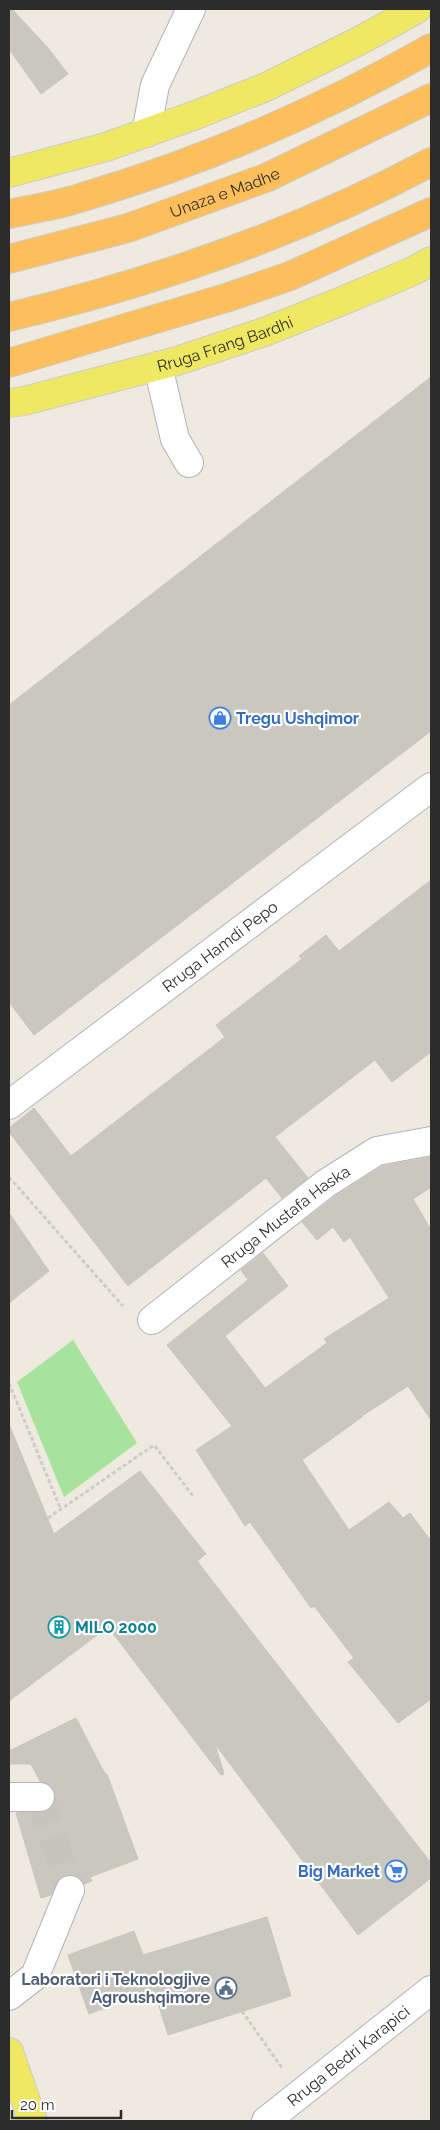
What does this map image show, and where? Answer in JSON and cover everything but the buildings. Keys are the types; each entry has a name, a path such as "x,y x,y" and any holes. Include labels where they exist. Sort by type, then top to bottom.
{"highway":[{"path":"9,214 81,198 220,151 345,94 431,48"},
{"name":"Unaza e Madhe","path":"9,259 128,228 233,190 277,173 431,98"},
{"path":"9,316 129,286 209,260 283,232 340,207 431,162"},
{"path":"9,363 229,298 290,276 431,212"}],"main road":[{"path":"9,173 106,147 266,86 359,41 417,9"},
{"name":"Rruga Frang Bardhi","path":"9,402 24,401 158,366 267,332 360,294 431,261"},
{"path":"9,2052 33,2121"}],"street":[{"path":"146,133 155,85 191,9"},
{"path":"158,366 176,439 188,463"},
{"name":"Rruga Hamdi Pepo","path":"9,1105 431,787"},
{"name":"Rruga Mustafa Haska","path":"152,1320 325,1184 377,1151 431,1141"},
{"path":"9,1797 40,1797"},
{"path":"9,1996 35,1976 70,1890"},
{"name":"Rruga Bedri Karapici","path":"266,2121 431,1990"}],"path":[{"path":"9,1177 129,1313 140,1319 152,1320"},
{"path":"9,1383 60,1510"},
{"path":"48,1518 154,1445 194,1496"},
{"path":"242,2011 279,2063"}],"green space":[{"path":"73,1340 137,1443 64,1497 17,1382"}],"tunnel":[{"path":"40,1797 70,1890"}],"place":[{"name":"Tregu Ushqimor","path":"220,718"},
{"name":"MILO 2000","path":"59,1627"},
{"name":"Big Market","path":"396,1871"},
{"name":"Laboratori i Teknologjive Agroushqimore","path":"226,1988"}]}
